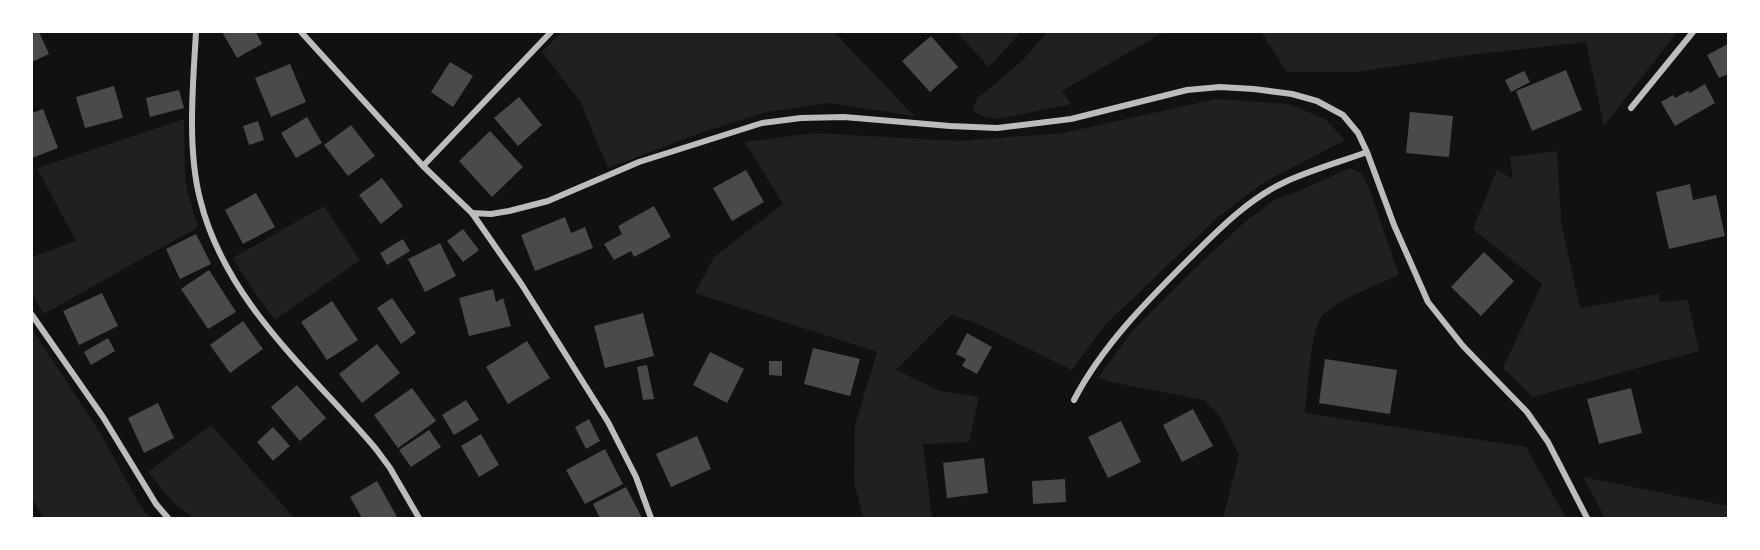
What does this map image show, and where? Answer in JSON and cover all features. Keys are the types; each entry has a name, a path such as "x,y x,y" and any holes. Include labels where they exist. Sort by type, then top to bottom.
{"street":[{"path":"196,32 192,111 196,176 200,199 214,241 236,282 272,334 376,449 390,468 419,519"},
{"path":"300,32 423,166 472,213 522,285 608,422 636,477 651,519"},
{"path":"423,166 551,32"},
{"path":"1631,108 1693,32"},
{"path":"472,213 490,214 548,201 639,162 762,123 801,118 844,117 997,128 1071,119 1187,90 1220,87 1292,94 1317,101 1342,115 1358,133 1394,225 1428,302 1463,346 1527,412 1548,442 1587,519"},
{"path":"1074,400 1087,374 1144,304 1224,225 1254,201 1285,182 1367,152"},
{"path":"32,315 103,417 156,504 168,519"}],"shaded area":[{"path":"562,32 834,32 914,116 829,103 766,112 703,132 608,168 580,101 542,52"},
{"path":"960,32 1021,32 989,67 958,34"},
{"path":"1047,32 1164,32 1062,91 1071,104 998,119 984,117 972,110 977,99 1023,60"},
{"path":"1261,32 1677,32 1604,126 1586,42 1470,55 1357,72 1287,72"},
{"path":"1216,99 1289,104 1325,119 1345,140 1263,183 1217,218 1104,326 1072,370 976,323 951,315 896,370 940,391 979,397 969,442 923,444 932,518 863,518 854,483 855,425 877,352 695,293 714,257 783,204 745,142 814,133 959,141 1063,133"},
{"path":"184,119 185,176 198,227 44,314 32,294 32,257 76,241 37,168"},
{"path":"1557,151 1561,222 1580,308 1658,294 1660,302 1688,300 1699,351 1533,397 1503,368 1542,284 1473,229 1497,170 1513,179 1510,157"},
{"path":"1350,168 1361,173 1369,188 1399,275 1346,299 1321,317 1312,349 1305,413 1526,447 1566,518 1223,518 1239,455 1219,415 1204,400 1098,378 1133,330 1247,220 1276,199"},
{"path":"324,206 360,260 275,320 233,258"},
{"path":"32,329 99,431 141,507 151,518 44,518 32,499"},
{"path":"211,425 294,518 193,518 172,501 148,472"},
{"path":"1583,477 1728,506 1728,518 1605,518"}],"building":[{"path":"32,32 39,32 49,54 32,62"},
{"path":"222,32 256,32 262,44 237,58"},
{"path":"931,36 958,67 930,92 902,61"},
{"path":"1728,44 1728,74 1719,78 1707,55"},
{"path":"450,62 473,76 453,107 431,92"},
{"path":"290,64 306,102 271,117 255,78"},
{"path":"1566,70 1582,110 1532,131 1516,91"},
{"path":"1524,71 1530,82 1511,92 1505,80"},
{"path":"1705,84 1715,103 1675,126 1661,102 1673,95 1675,98 1688,91 1690,93"},
{"path":"114,86 123,118 85,128 76,97"},
{"path":"179,90 184,108 150,117 146,98"},
{"path":"519,97 542,125 518,146 494,118"},
{"path":"43,109 58,148 32,158 32,113"},
{"path":"1410,112 1453,116 1449,157 1406,153"},
{"path":"307,117 322,143 296,158 281,133"},
{"path":"258,121 264,140 249,145 243,126"},
{"path":"351,125 375,156 348,176 324,145"},
{"path":"490,131 523,167 492,197 459,161"},
{"path":"746,170 764,202 732,221 713,188"},
{"path":"382,178 403,206 381,224 359,195"},
{"path":"1690,184 1693,200 1716,195 1725,236 1669,249 1656,192"},
{"path":"256,193 275,227 243,244 225,210"},
{"path":"654,206 671,237 634,257 631,251 614,260 604,244 622,234 618,226"},
{"path":"565,217 571,233 585,227 593,248 535,271 521,235"},
{"path":"463,229 479,250 463,262 447,241"},
{"path":"196,234 211,264 180,279 166,249"},
{"path":"403,239 410,251 387,265 380,253"},
{"path":"440,243 456,276 425,292 408,259"},
{"path":"1484,252 1514,281 1481,316 1451,287"},
{"path":"209,270 236,312 208,329 181,289"},
{"path":"493,289 496,302 503,298 511,326 469,336 459,298"},
{"path":"102,293 118,326 79,345 63,311"},
{"path":"392,298 416,333 401,344 377,308"},
{"path":"332,301 358,340 327,360 301,322"},
{"path":"643,313 654,356 605,368 594,326"},
{"path":"243,321 263,349 230,373 210,345"},
{"path":"967,333 992,347 977,374 962,366 966,359 956,354"},
{"path":"108,338 115,351 91,365 84,352"},
{"path":"527,341 550,378 508,404 486,367"},
{"path":"377,344 400,373 362,403 339,374"},
{"path":"813,348 860,359 850,396 804,384"},
{"path":"710,352 744,369 727,403 693,385"},
{"path":"1325,359 1397,370 1390,414 1319,403"},
{"path":"769,361 782,361 782,376 769,375"},
{"path":"647,365 654,399 643,400 637,367"},
{"path":"297,385 326,418 300,441 271,407"},
{"path":"412,388 436,421 398,448 374,415"},
{"path":"1631,388 1642,433 1599,444 1587,399"},
{"path":"466,400 479,420 454,435 442,415"},
{"path":"158,403 174,438 144,453 128,418"},
{"path":"1193,409 1213,446 1182,462 1163,425"},
{"path":"589,419 600,441 586,449 575,427"},
{"path":"1121,421 1141,462 1108,478 1088,437"},
{"path":"273,427 290,446 273,461 257,442"},
{"path":"429,430 441,447 411,467 399,450"},
{"path":"481,434 499,465 479,477 461,446"},
{"path":"697,436 711,469 671,487 656,454"},
{"path":"605,449 623,484 585,504 566,470"},
{"path":"984,458 988,493 947,498 943,463"},
{"path":"1065,479 1066,502 1033,504 1032,481"},
{"path":"377,481 397,517 362,518 350,497"},
{"path":"626,487 642,518 600,518 593,504"}]}
